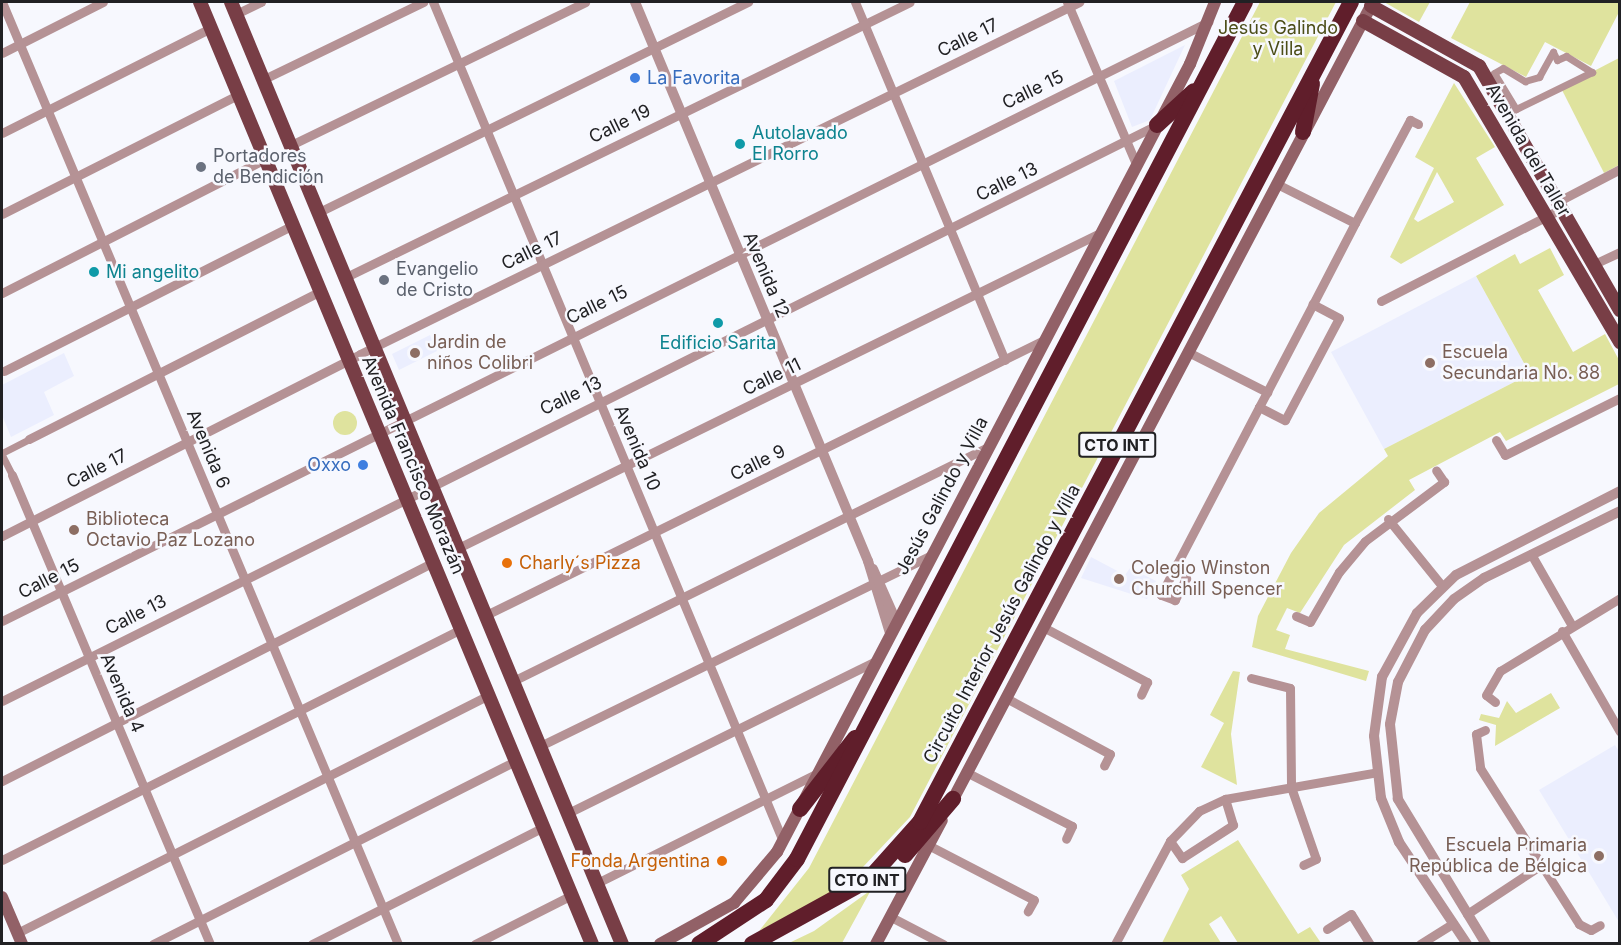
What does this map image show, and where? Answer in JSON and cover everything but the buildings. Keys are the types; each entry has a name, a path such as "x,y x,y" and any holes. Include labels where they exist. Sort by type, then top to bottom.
{"highway":[{"path":"699,944 749,914 779,885 866,727 1245,2"},
{"name":"Circuito Interior Jesús Galindo y Villa","path":"752,944 820,911 869,879 904,845 928,808 1351,2"},
{"path":"1303,132 1315,69"},
{"path":"1156,125 1202,85"},
{"path":"800,808 837,755 866,727"},
{"path":"869,879 915,847 953,799"}],"main road":[{"name":"Avenida Francisco Morazán","path":"200,2 592,944"},
{"name":"Jesús Galindo y Villa","path":"660,944 734,903 757,881 783,841 874,662 1136,164 1208,22 1215,2"},
{"name":"CTO INT","path":"876,944 1372,4"},
{"name":"Avenida del Taller","path":"1372,4 1474,61 1617,306"},
{"name":"Avenida Francisco Morazán","path":"234,8 622,944"},
{"name":"Avenida del Taller","path":"1363,21 1464,77 1620,342"},
{"path":"1601,310 1617,306"},
{"path":"2,897 20,938"}],"street":[{"name":"Avenida 6","path":"2,2 398,944"},
{"path":"2,53 103,2"},
{"path":"234,8 261,2"},
{"path":"264,80 423,2"},
{"name":"Avenida 10","path":"433,2 783,841"},
{"path":"291,145 585,2"},
{"name":"Avenida 12","path":"634,2 868,561 893,627"},
{"path":"318,212 748,2"},
{"path":"855,2 1005,360"},
{"name":"Calle 19","path":"346,277 910,2"},
{"name":"Calle 17","path":"2,536 374,346 893,93 1068,4 1079,2"},
{"path":"1068,4 1136,164"},
{"name":"Calle 15","path":"2,621 404,418 1208,22"},
{"path":"2,133 211,28"},
{"path":"1553,52 1557,60 1566,56 1592,72 1561,88 1516,109 1494,73 1503,68 1525,81 1539,77 1553,52"},
{"path":"2,214 238,95"},
{"path":"1177,564 1410,120 1418,124"},
{"name":"Calle 13","path":"2,701 431,483 950,229 1156,125"},
{"path":"2,293 265,159"},
{"path":"1381,301 1545,216 1559,205 1620,169"},
{"path":"1277,184 1355,224"},
{"path":"2,372 293,225"},
{"name":"Calle 11","path":"458,549 1100,233"},
{"path":"1592,265 1620,252"},
{"path":"2,454 321,291"},
{"path":"1259,407 1285,420 1339,318 1313,304"},
{"name":"Calle 9","path":"486,615 1044,340"},
{"path":"1188,352 1267,392"},
{"path":"1496,440 1505,455 1620,398"},
{"path":"513,681 988,447"},
{"name":"Avenida 4","path":"2,454 210,944"},
{"path":"1296,616 1310,622 1339,572 1389,519 1444,483 1437,470"},
{"path":"1467,944 1399,842 1381,798 1375,717 1382,676 1402,632 1442,586 1477,562 1620,491"},
{"path":"1486,944 1414,832 1398,799 1390,749 1398,682 1425,630 1484,578 1620,511"},
{"path":"1389,519 1442,586"},
{"path":"1531,554 1572,626"},
{"path":"540,746 877,584 931,555"},
{"path":"2,781 434,562"},
{"path":"1477,562 1484,578"},
{"path":"1495,702 1486,695 1500,671 1562,631 1620,598"},
{"path":"1043,627 1147,682 1141,695"},
{"path":"2,860 461,629"},
{"path":"1562,631 1620,732"},
{"path":"568,813 874,662"},
{"path":"1382,676 1398,682"},
{"path":"1251,678 1290,688 1291,787 1316,859 1303,865"},
{"path":"20,938 173,855 489,695"},
{"path":"1006,698 1110,754 1104,766"},
{"path":"1485,729 1478,730 1475,743 1480,768 1579,924 1591,930 1600,924"},
{"path":"153,944 516,761"},
{"path":"966,772 1072,826 1066,839"},
{"path":"1115,944 1170,841 1199,810 1225,800 1378,772"},
{"path":"597,883 816,774"},
{"path":"1170,841 1182,858 1233,825 1225,800"},
{"path":"312,944 544,827"},
{"path":"1399,842 1414,832"},
{"path":"928,845 1034,900 1028,911"},
{"path":"1467,914 1541,865"},
{"path":"475,944 572,895"},
{"path":"1328,929 1351,914 1370,944"},
{"path":"891,917 944,944"},
{"path":"1420,944 1454,923"}],"shaded area":[{"path":"1185,45 1150,120 1132,127 1114,81"},
{"name":"Escuela Secundaria No. 88","path":"1476,276 1530,374 1384,449 1331,352"},
{"name":"Jardin de niños Colibri","path":"430,335 437,351 399,370 392,354"},
{"path":"64,353 74,376 44,392 54,415 11,437 2,415 2,385"},
{"name":"Colegio Winston Churchill Spencer","path":"1091,557 1125,575 1130,568 1156,581 1147,599 1081,578"},
{"name":"Escuela Primaria República de Bélgica","path":"1615,745 1620,753 1619,922 1539,790"}],"green space":[{"name":"Jesús Galindo y Villa","path":"1260,2 1336,2 910,817 847,884 759,931 809,868"},
{"path":"1384,2 1430,2 1419,22"},
{"path":"1470,2 1619,2 1619,12 1591,66 1545,42 1526,77 1451,38"},
{"path":"1619,58 1619,165 1604,173 1561,88"},
{"path":"1454,83 1495,147 1476,158 1504,205 1401,264 1390,257 1434,168 1415,157","holes":["1437,172 1454,202 1418,222 1414,219"]},
{"path":"1550,248 1564,275 1538,290 1573,352 1605,334 1619,360 1619,384 1506,441 1500,432 1409,480 1415,490 1344,545 1300,613 1287,608 1276,630 1290,635 1285,649 1369,671 1366,681 1252,647 1258,616 1291,553 1319,513 1388,456 1384,449 1530,374 1476,276 1515,254 1520,264"},
{"path":"345,411 350,412 356,418 356,428 350,434 345,435 340,434 334,428 333,423 334,418 340,412"},
{"path":"1233,671 1240,672 1231,734 1237,785 1201,767 1224,723 1210,715"},
{"path":"1551,693 1560,708 1495,746 1496,725 1479,720 1481,714 1499,718 1507,701 1516,713"},
{"path":"1238,840 1298,934 1310,927 1321,943 1238,943 1221,916 1209,924 1221,943 1162,943 1189,889 1181,875"},
{"path":"871,890 842,943 789,943 814,931"}],"place":[{"name":"La Favorita","path":"635,78"},
{"name":"Autolavado El Rorro","path":"740,144"},
{"name":"Portadores de Bendición","path":"201,167"},
{"name":"Mi angelito","path":"94,272"},
{"name":"Evangelio de Cristo","path":"384,280"},
{"name":"Edificio Sarita","path":"718,323"},
{"name":"Jardin de niños Colibri","path":"415,353"},
{"name":"Escuela Secundaria No. 88","path":"1430,363"},
{"name":"Oxxo","path":"363,465"},
{"name":"Biblioteca Octavio Paz Lozano","path":"74,530"},
{"name":"Charly´s Pizza","path":"507,563"},
{"name":"Colegio Winston Churchill Spencer","path":"1119,579"},
{"name":"Escuela Primaria República de Bélgica","path":"1599,856"},
{"name":"Fonda Argentina","path":"722,861"}]}
